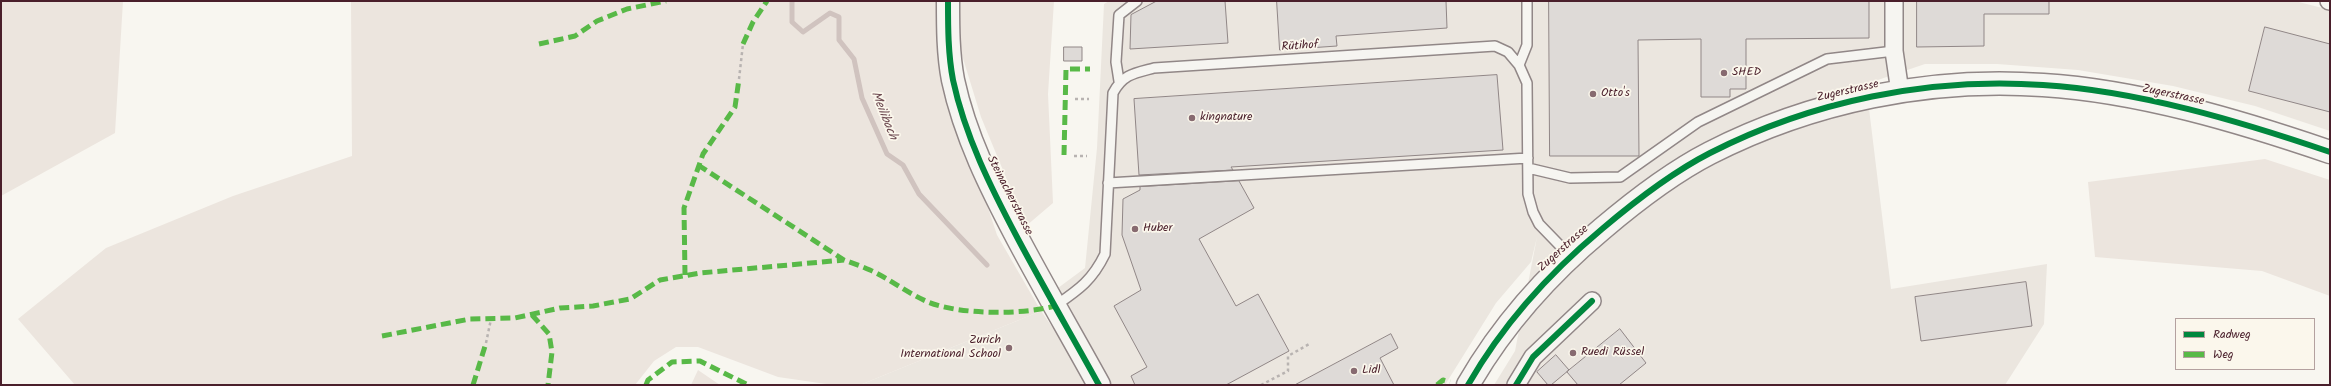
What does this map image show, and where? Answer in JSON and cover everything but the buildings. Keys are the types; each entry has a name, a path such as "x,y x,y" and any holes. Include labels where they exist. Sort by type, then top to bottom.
{"main road":[{"name":"Steinacherstrasse","path":"948,1 949,39 953,78 964,122 976,154 1008,218 1099,385"},
{"name":"Zugerstrasse","path":"1468,385 1490,350 1521,308 1570,256 1632,204 1709,154 1780,122 1858,100 1930,87 1993,83 2045,85 2103,93 2202,113 2330,152"}],"street":[{"path":"1894,1 1894,51 1900,92"},
{"path":"1516,385 1533,357 1592,301"}],"lane":[{"path":"1055,306 1083,287 1097,270 1105,254 1113,92 1119,81 1116,62 1119,15 1137,1"},
{"path":"1519,65 1527,45 1527,1"},
{"name":"Rütihof","path":"1119,81 1133,73 1154,68 1495,46 1508,52 1519,65 1527,83 1528,194 1533,212 1539,224 1570,256"},
{"path":"1528,168 1570,178 1620,178 1698,122 1827,59 1894,51"},
{"path":"1108,183 1528,158"}],"path":[{"path":"739,79 743,44"},
{"path":"1075,99 1089,99"},
{"path":"1074,156 1087,156"},
{"path":"486,343 491,319"},
{"path":"1261,385 1288,371 1288,356 1312,343"}],"shaded area":[{"path":"1,1 123,1 115,133 1,196"},
{"path":"351,1 937,1 960,123 997,235 1041,311 860,385 833,385 778,377 698,347 676,347 654,361 635,385 75,385 18,319 106,248 233,196 352,156"},
{"path":"953,1 1054,1 1048,94 1053,203 1026,226 981,117 950,16"},
{"path":"1109,1 2295,1 2330,10 2330,131 2255,106 2173,86 2078,70 1997,64 1925,64 1866,84 1891,289 2047,264 2044,324 2005,385 1494,385 1515,351 1537,237 1531,262 1496,303 1445,385 1110,385 1058,288 1085,268 1097,148 1104,4"},
{"path":"2265,159 2330,180 2330,296 2262,271 2095,257 2088,182"},
{"name":"Zurich International School","path":"1041,311 1093,385 860,385"},
{"path":"698,370 720,385 691,385"}],"waterway":[{"name":"Meilibach","path":"792,1 792,22 803,32 830,13 839,17 839,40 854,59 862,98 887,154 903,165 919,194 987,265"}],"marked path":[{"path":"539,44 575,36 597,21 627,9 666,1"},
{"path":"743,44 753,22 767,1"},
{"path":"1064,155 1066,69 1090,69"},
{"path":"685,275 684,208 703,154 735,107 739,79"},
{"path":"698,165 844,260 863,267 928,302 957,309 991,312 1026,311 1055,306"},
{"path":"382,336 470,319 515,318 560,308 593,306 630,299 660,280 700,273 844,260"},
{"path":"532,315 549,334 552,352 548,385"},
{"path":"473,385 486,343"},
{"path":"646,385 648,380 672,362 700,361 748,385"},
{"path":"1437,385 1443,380 1450,382"}],"cycle path":[{"path":"948,1 948,31 951,70 964,121 980,161 1008,220 1099,385"},
{"path":"1468,385 1496,341 1545,282 1582,246 1640,198 1667,178 1710,153 1789,119 1830,107 1872,96 1914,89 1957,85 2000,83 2079,88 2188,109 2260,129 2330,152"},
{"path":"1516,385 1533,357 1592,301"}],"place":[{"name":"SHED","path":"1724,73"},
{"name":"Otto's","path":"1593,94"},
{"name":"kingnature","path":"1192,118"},
{"name":"Huber","path":"1135,229"},
{"name":"Zurich International School","path":"1009,348"},
{"name":"Ruedi Rüssel","path":"1573,353"},
{"name":"Lidl","path":"1354,371"}]}
